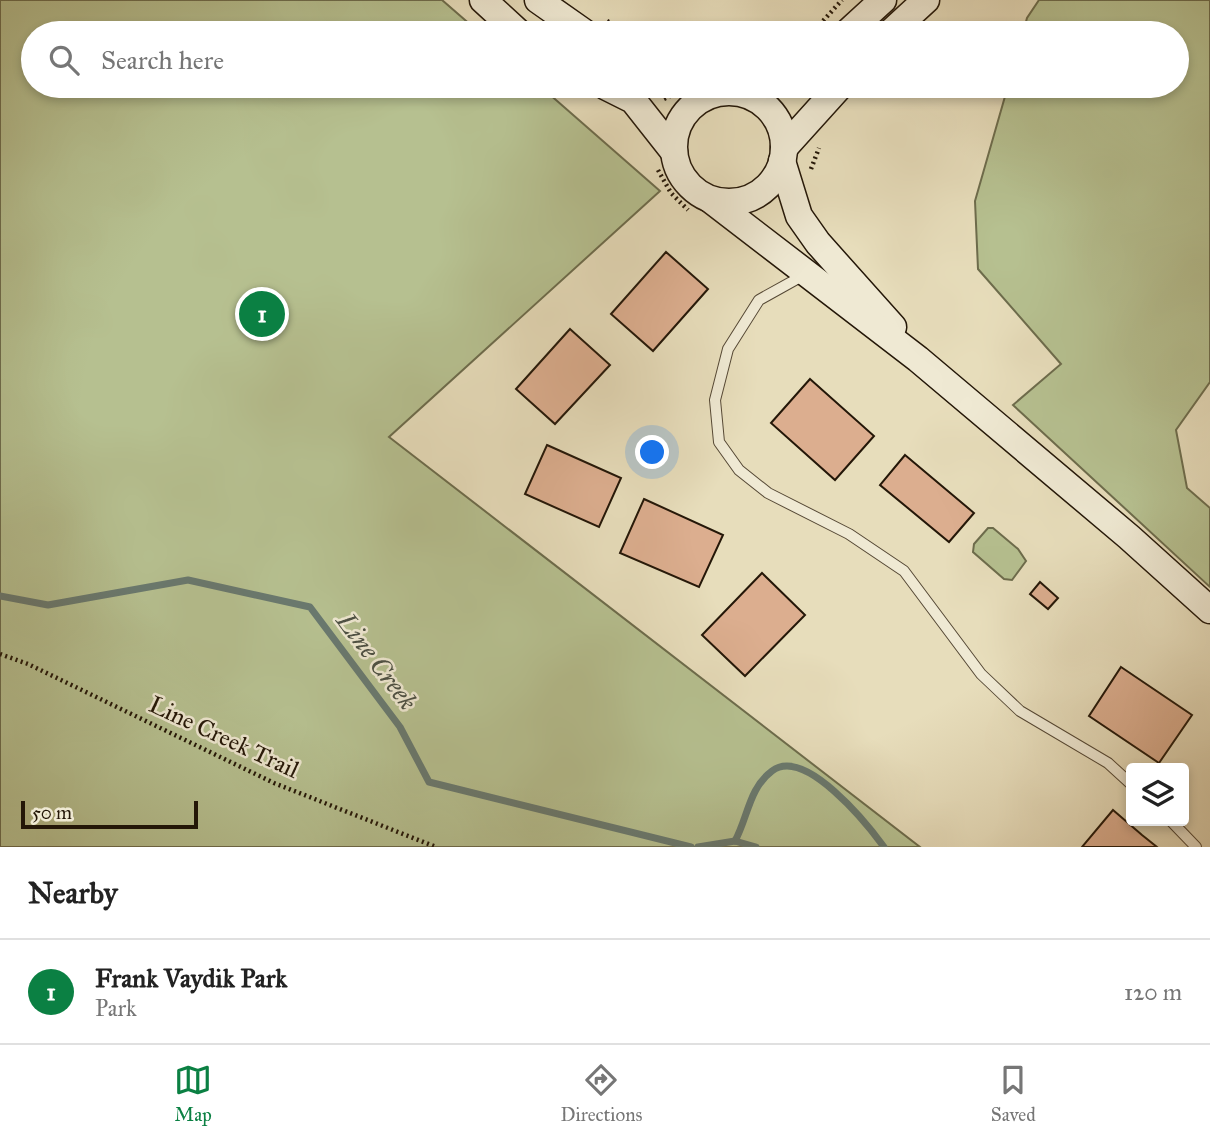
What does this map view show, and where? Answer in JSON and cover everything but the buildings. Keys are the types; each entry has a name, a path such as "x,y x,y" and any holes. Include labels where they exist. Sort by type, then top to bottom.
{"main road":[{"path":"483,0 506,21"},
{"path":"538,0 568,21"},
{"path":"860,21 883,0"},
{"path":"903,21 926,0"},
{"path":"630,98 634,100 665,157 699,194 704,208 761,236 806,275 918,359 1129,537 1210,610"},
{"path":"665,157 683,116 691,106 713,98"},
{"path":"744,98 763,103 779,123 783,155 799,216 918,359"},
{"path":"704,208 736,202 760,193 770,184 783,155 830,98"}],"lane":[{"path":"806,275 759,300 728,349 715,400 719,442 739,470 768,493 849,534 904,571 981,674 1020,711 1108,764 1126,780"},
{"path":"1176,826 1196,847"}],"path":[{"path":"811,172 813,160 826,136"},
{"path":"665,157 659,173 671,193 704,208"},
{"name":"Line Creek Trail","path":"0,654 28,664 274,783 436,847"}],"green space":[{"path":"0,0 442,0 466,21 21,21 21,98 554,98 660,191 389,437 920,847 0,847"},
{"path":"1039,0 1210,0 1210,382 1176,430 1187,488 1210,508 1210,587 1013,405 1061,364 978,269 975,201 1005,98 1189,98 1189,21 1026,21"},
{"path":"988,528 993,528 1018,549 1026,561 1012,580 1004,579 973,552 974,544"}],"waterway":[{"name":"Line Creek","path":"0,596 48,605 188,580 310,607 400,727 429,782 691,847"},
{"name":"Line Creek","path":"735,841 758,786 772,771 786,766 801,769 834,791 884,847"},
{"name":"Line Creek","path":"698,847 735,841 756,847"}],"place":[{"name":"Frank Vaydik Park","path":"262,314"}]}
